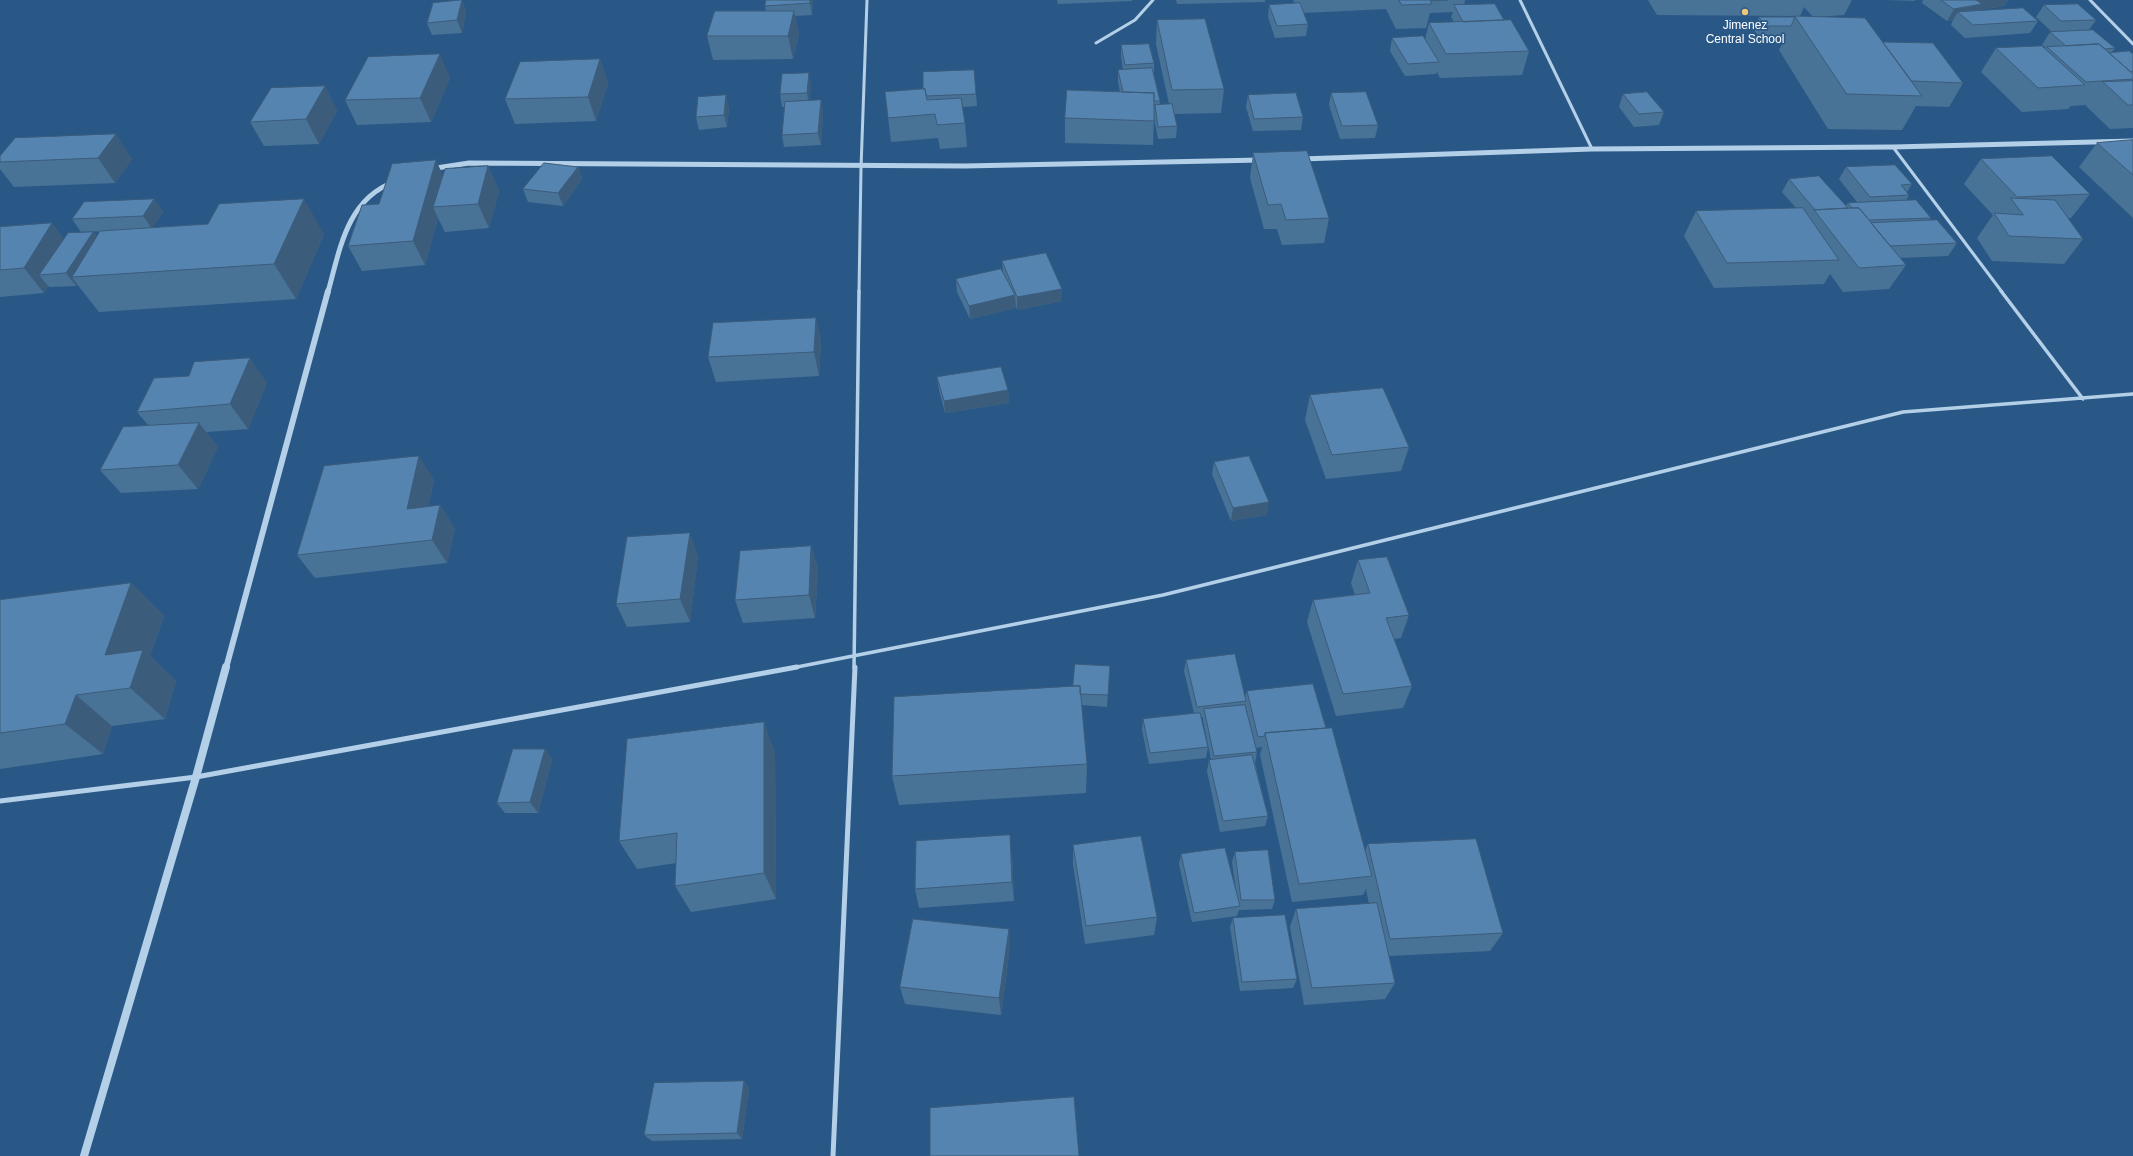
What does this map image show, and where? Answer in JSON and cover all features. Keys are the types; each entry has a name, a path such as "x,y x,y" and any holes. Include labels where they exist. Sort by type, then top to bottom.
{"street":[{"path":"833,1156 855,657 861,168 867,0"},
{"path":"1096,43 1126,27 1146,13 1153,0"},
{"path":"1520,0 1592,150"},
{"path":"2090,0 2133,44"},
{"path":"1297,159 1592,150 1893,147 2133,142"},
{"path":"1893,147 2083,399"},
{"path":"423,170 469,163 861,168 1130,164 1266,160"},
{"path":"84,1156 196,777 344,233 357,208 383,186 403,178"},
{"path":"0,801 196,777 855,657 1163,595 1903,412 2133,394"}],"building":[{"path":"462,0 457,20 427,23 433,3"},
{"path":"766,0 810,0 810,3 765,6"},
{"path":"1399,0 1430,0 1432,4 1402,5"},
{"path":"1941,0 1976,0 1982,4 1954,9"},
{"path":"1300,3 1308,24 1277,26 1269,5"},
{"path":"1495,4 1504,20 1463,22 1454,5"},
{"path":"2078,4 2096,20 2061,21 2044,5"},
{"path":"2023,8 2038,21 1973,25 1958,12"},
{"path":"715,11 794,11 788,36 707,36"},
{"path":"1795,16 1865,18 1922,96 1847,94"},
{"path":"1759,17 1795,17 1791,26 1766,26"},
{"path":"1205,19 1224,89 1172,90 1157,20"},
{"path":"1511,20 1529,51 1446,54 1429,23"},
{"path":"2093,30 2115,48 2105,49 2099,44 2066,46 2050,32"},
{"path":"1423,36 1439,62 1408,64 1392,38"},
{"path":"1883,42 1933,43 1963,83 1912,81"},
{"path":"1149,44 1154,63 1125,65 1121,45"},
{"path":"2099,44 2133,74 2133,79 2086,82 2047,47"},
{"path":"2042,46 2085,85 2038,88 1996,48"},
{"path":"2129,51 2133,54 2133,71 2131,72 2109,53"},
{"path":"440,54 420,98 345,100 368,57"},
{"path":"600,59 588,97 505,99 520,62"},
{"path":"1152,68 1160,101 1154,101 1154,93 1123,92 1118,70"},
{"path":"974,70 976,94 926,96 925,89 923,89 923,72"},
{"path":"809,73 807,93 780,94 782,74"},
{"path":"2133,81 2133,105 2128,105 2103,82"},
{"path":"325,86 306,119 250,122 271,88"},
{"path":"925,89 927,100 961,98 965,123 937,125 935,114 888,118 885,92"},
{"path":"1067,90 1154,93 1154,121 1065,118"},
{"path":"1366,92 1378,125 1342,126 1331,93"},
{"path":"1647,92 1664,112 1639,114 1623,94"},
{"path":"1296,93 1303,117 1254,119 1248,95"},
{"path":"726,95 724,115 696,117 698,97"},
{"path":"821,100 818,133 782,135 785,102"},
{"path":"1172,104 1177,126 1158,127 1155,105"},
{"path":"116,134 98,158 0,162 0,156 15,138"},
{"path":"2133,140 2133,175 2097,143"},
{"path":"1307,151 1329,218 1286,220 1281,204 1268,205 1253,153"},
{"path":"2052,156 2090,194 2017,197 1981,159"},
{"path":"436,160 413,241 348,246 362,205 379,204 392,164"},
{"path":"544,163 578,167 558,193 523,189"},
{"path":"1895,165 1912,184 1901,185 1909,195 1870,197 1846,167"},
{"path":"488,166 478,204 433,207 445,169"},
{"path":"1819,176 1848,208 1815,210 1789,179"},
{"path":"2011,198 2055,200 2083,239 2009,236 1994,213 2023,215"},
{"path":"154,199 143,216 72,219 84,202"},
{"path":"304,199 274,264 72,277 100,231 208,224 219,204"},
{"path":"1916,200 1931,218 1869,220 1859,208 1852,208 1848,203"},
{"path":"1803,208 1839,260 1727,263 1696,211"},
{"path":"1859,208 1906,265 1859,268 1814,210"},
{"path":"1937,220 1957,243 1890,246 1871,223"},
{"path":"52,223 24,268 0,270 0,227"},
{"path":"93,232 66,273 39,275 68,233"},
{"path":"1046,253 1062,289 1017,297 1002,261"},
{"path":"1001,269 1015,295 969,306 956,279"},
{"path":"816,318 814,352 708,357 713,323"},
{"path":"250,358 230,404 137,412 154,378 189,376 194,362"},
{"path":"1001,367 1008,390 944,401 937,377"},
{"path":"1383,388 1409,447 1332,455 1310,395"},
{"path":"199,423 178,465 100,470 123,427"},
{"path":"419,456 407,509 440,505 432,540 297,555 324,466"},
{"path":"1249,456 1269,502 1233,508 1214,462"},
{"path":"690,533 680,599 616,604 627,537"},
{"path":"811,546 809,595 735,600 740,551"},
{"path":"1387,557 1409,615 1386,618 1412,686 1343,694 1313,600 1370,593 1358,560"},
{"path":"131,583 105,655 143,650 130,688 76,695 65,724 0,733 0,600"},
{"path":"1235,654 1246,701 1197,707 1186,660"},
{"path":"1075,664 1110,666 1108,695 1080,694 1080,686 1073,686"},
{"path":"1313,684 1326,728 1265,733 1265,736 1258,737 1247,691"},
{"path":"1080,686 1087,764 892,776 894,697"},
{"path":"1245,705 1257,752 1214,756 1204,709"},
{"path":"1200,713 1208,747 1150,753 1143,719"},
{"path":"764,722 764,873 675,886 677,833 619,841 627,739"},
{"path":"1332,728 1372,876 1299,884 1265,733"},
{"path":"513,749 545,749 530,802 497,803"},
{"path":"1252,755 1268,816 1223,821 1209,760"},
{"path":"1010,835 1012,882 915,889 916,841"},
{"path":"1141,836 1157,917 1086,926 1073,845"},
{"path":"1476,839 1503,933 1390,939 1368,844"},
{"path":"1225,848 1240,906 1194,913 1181,854"},
{"path":"1268,850 1275,900 1241,900 1235,852"},
{"path":"1377,903 1395,983 1312,988 1296,909"},
{"path":"1285,915 1297,979 1242,982 1233,918"},
{"path":"913,919 1009,929 999,998 900,987"},
{"path":"744,1081 737,1133 644,1135 654,1083"},
{"path":"1074,1097 1079,1156 930,1156 930,1108"}],"place":[{"name":"Jimenez Central School","path":"1745,12"}]}
